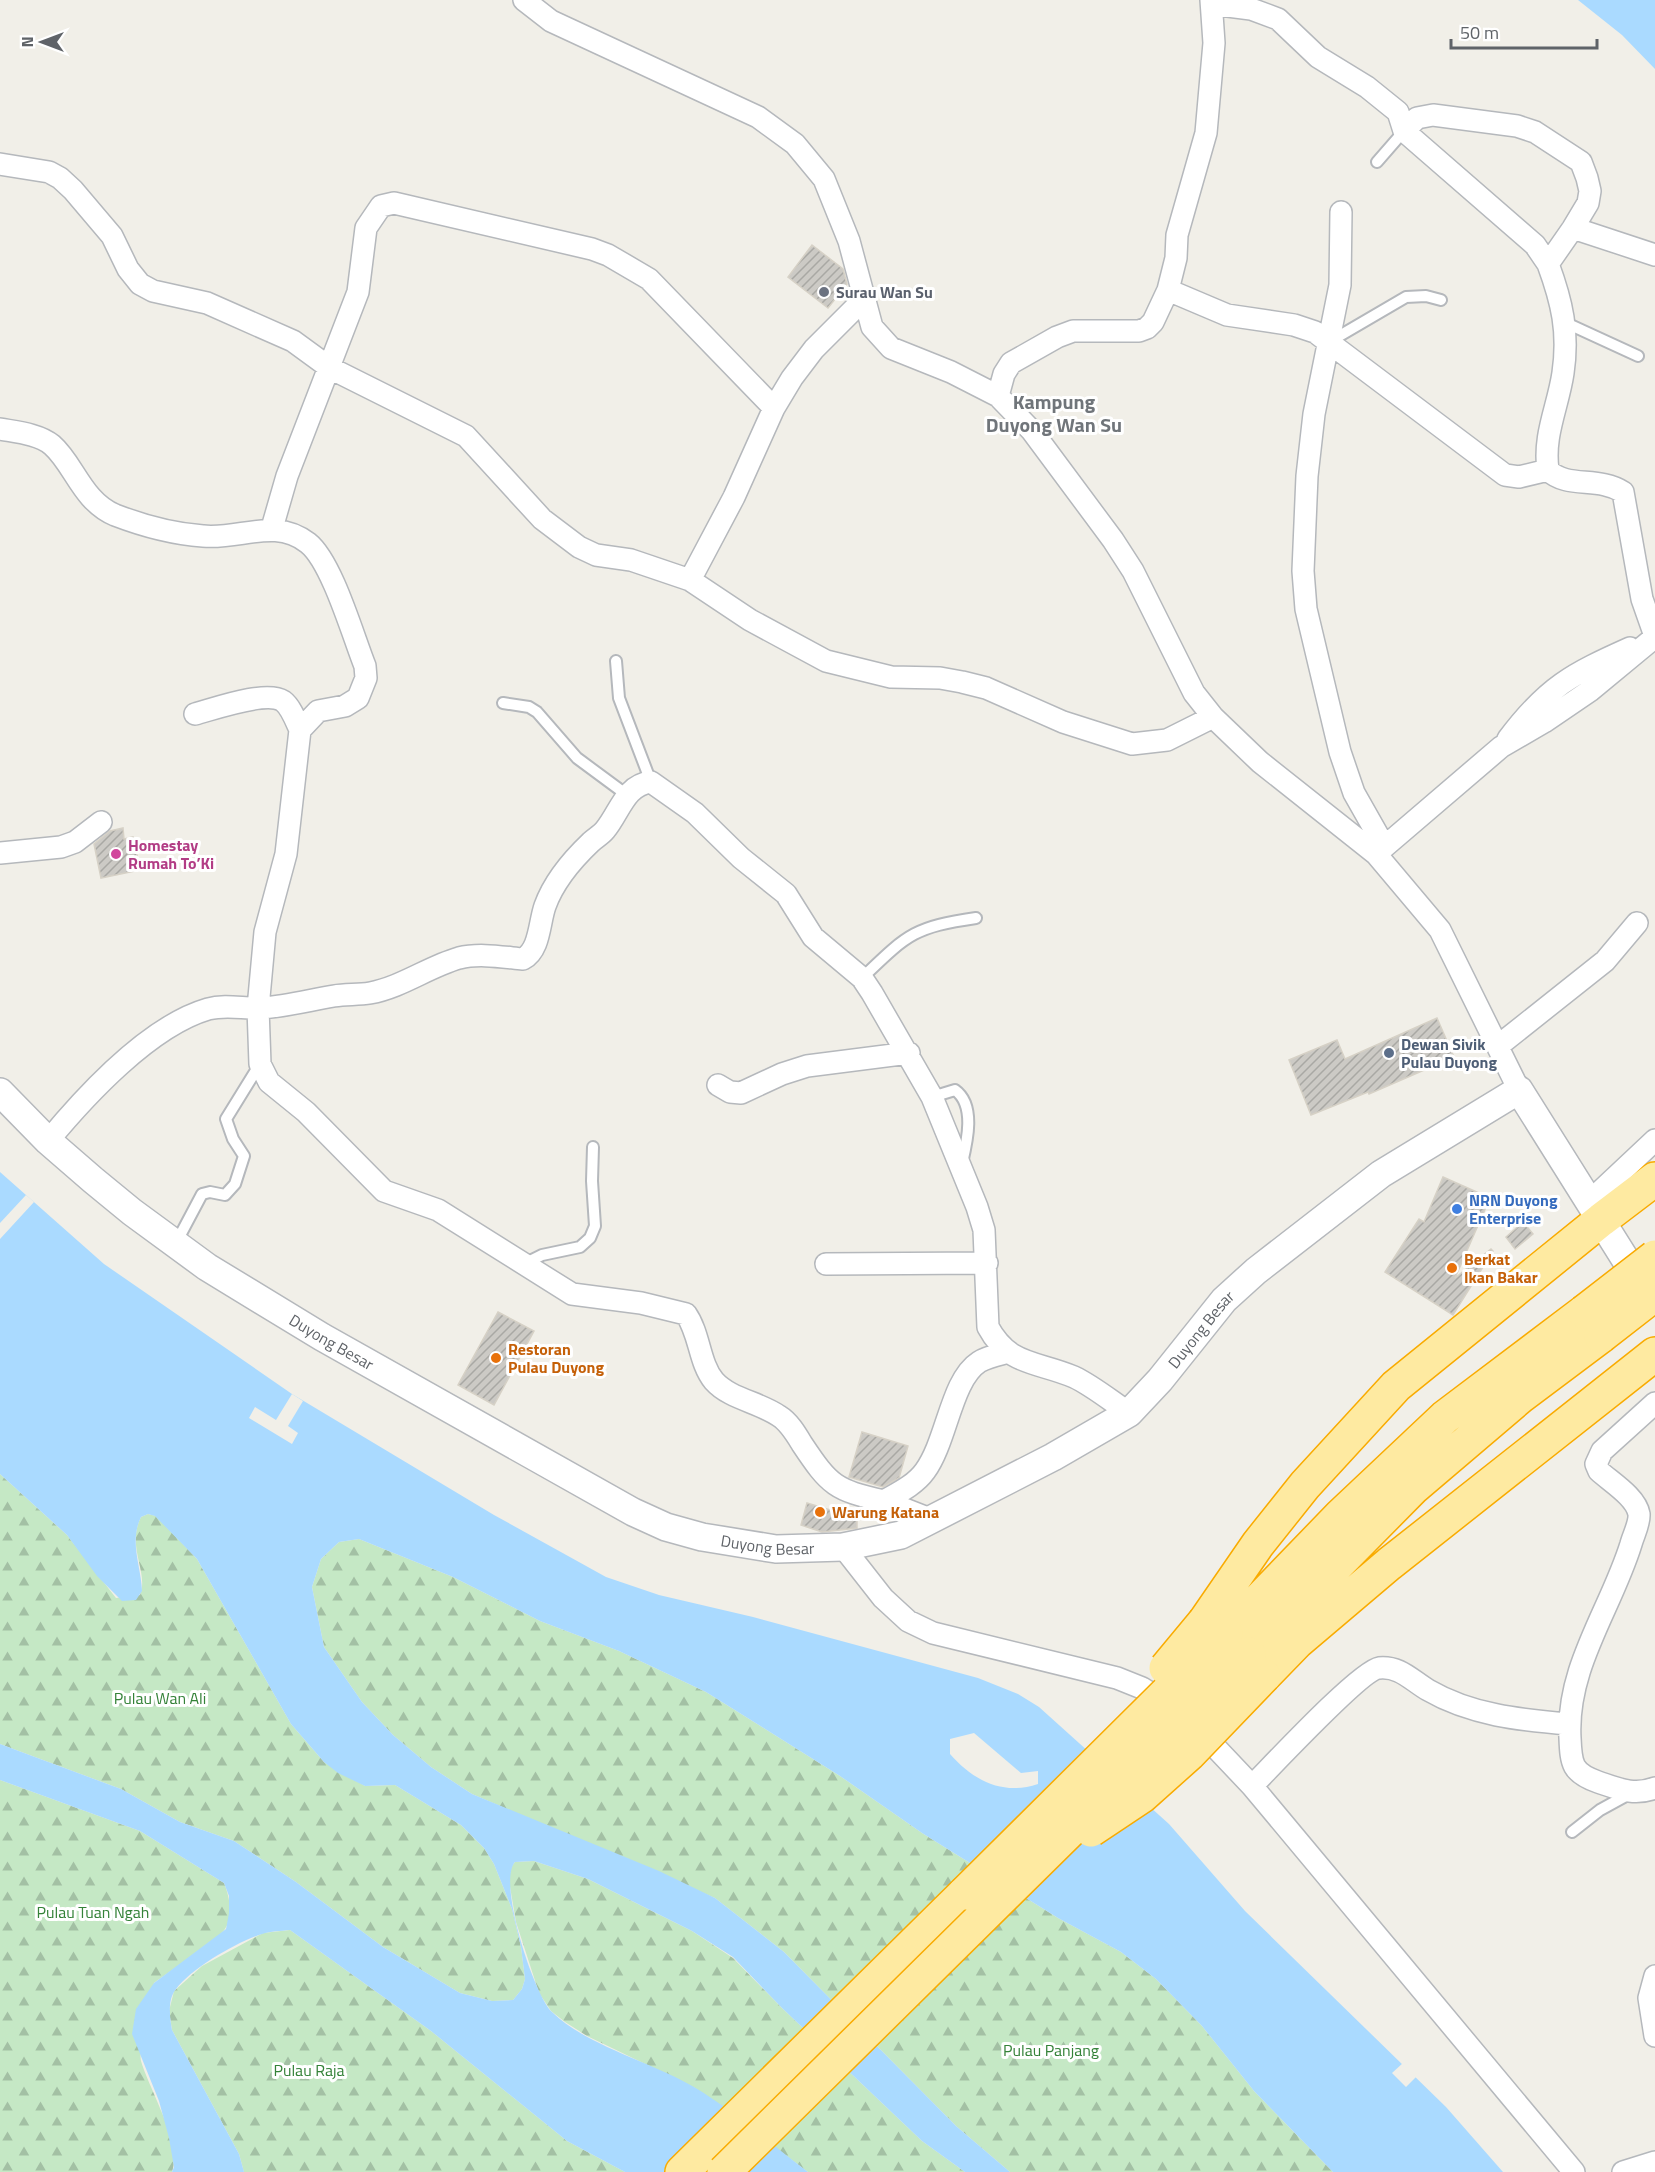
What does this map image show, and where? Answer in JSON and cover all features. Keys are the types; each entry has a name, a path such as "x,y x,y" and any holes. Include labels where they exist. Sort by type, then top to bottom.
{"highway":[{"path":"1236,1646 1258,1544 1305,1485 1396,1386 1595,1211 1655,1179"},
{"path":"1593,1324 1655,1257"},
{"path":"724,2172 1028,1872 1236,1646 1341,1515 1445,1417 1593,1324 1655,1293"},
{"path":"682,2172 965,1893 1131,1708 1236,1646 1297,1642 1389,1564 1655,1354"}],"street":[{"path":"524,0 551,21 758,117 795,144 824,179 849,241 872,327 891,348 951,372 998,396 1045,448 1113,540 1133,571 1194,693 1213,717 1260,762 1380,850"},
{"path":"998,396 1004,374 1011,363 1057,337 1073,331 1139,331 1147,328 1153,322 1168,290 1176,258 1177,235 1206,133 1214,43 1211,2 1251,9 1278,18 1318,57 1367,87 1398,112 1404,130 1535,245 1548,264 1562,304 1564,322 1563,374 1545,450 1548,470 1562,480 1610,484 1623,492 1642,599 1655,637 1591,690 1544,722 1501,747 1380,850"},
{"path":"1404,130 1417,118 1433,115 1517,126 1535,132 1581,162 1590,191 1588,203 1548,264"},
{"path":"0,164 49,172 74,190 112,236 128,269 140,284 153,291 207,303 272,330 293,341 330,368 466,436 542,519 579,547 596,555 631,560 690,580 750,620 826,661 891,676 940,678 986,688 1115,741 1132,744 1167,740 1213,717"},
{"path":"272,528 287,476 358,292 366,228 381,206 394,203 592,249 627,265 649,279 774,408"},
{"path":"1341,213 1340,285 1314,414 1307,476 1303,571 1306,609 1340,752 1354,793 1380,850 1440,930 1518,1090 1655,1306"},
{"path":"1573,228 1655,255"},
{"path":"1168,290 1227,315 1294,324 1315,332 1497,471 1519,477 1548,470"},
{"path":"690,580 734,497 774,408 814,349 864,299"},
{"path":"0,429 36,436 50,443 84,490 115,515 204,537 232,536 272,528 306,542 318,552 365,666 366,678 358,698 345,706 318,711 300,730"},
{"path":"195,714 253,699 276,699 283,701 300,730 286,854 265,932 258,1008 260,1064 269,1082 306,1112 384,1191 438,1210 521,1265 572,1294 641,1303 686,1314 695,1328 707,1369 715,1381 726,1390 780,1416 793,1430 825,1478 833,1485 850,1494 884,1501 930,1519"},
{"path":"48,1141 80,1102 119,1066 157,1037 209,1008 258,1008 389,988 458,958 476,956 522,959 528,956 534,950 540,921 558,880 604,831 627,795 641,783 651,782 695,813 735,853 786,894 813,937 862,978 909,1053 932,1097 961,1166 984,1230 988,1327 1005,1353"},
{"path":"0,853 61,847 75,842 101,822"},
{"path":"1498,1046 1605,961 1637,923"},
{"path":"718,1085 730,1092 741,1093 782,1074 807,1066 909,1053"},
{"name":"Duyong Besar","path":"0,1092 48,1141 175,1245 322,1337 598,1494 666,1527 702,1537 776,1549 843,1547 901,1535 1053,1457 1129,1413 1160,1380 1224,1300 1256,1271 1381,1174 1518,1090"},
{"path":"1595,1211 1655,1140"},
{"path":"826,1264 987,1263"},
{"path":"884,1501 909,1487 924,1472 947,1425 955,1395 965,1374 980,1361 1005,1353 1076,1378 1129,1413"},
{"path":"1655,1403 1602,1451 1598,1458 1599,1472 1629,1498 1637,1507 1639,1516 1623,1570 1586,1647 1569,1724 1571,1764 1576,1769 1592,1780 1632,1793 1655,1788"},
{"path":"843,1547 870,1583 908,1621 933,1633 1117,1678 1143,1688 1180,1712 1217,1747 1252,1786 1574,2172"},
{"path":"1252,1786 1349,1690 1376,1668 1394,1668 1427,1690 1484,1713 1569,1724"},
{"path":"1655,1977 1649,1998 1655,2036"},
{"path":"1623,2172 1655,2162"}],"lane":[{"path":"1377,162 1404,130"},
{"path":"1329,342 1406,297 1426,296 1441,300"},
{"path":"1564,322 1638,356"},
{"path":"616,661 619,698 651,782"},
{"path":"503,703 529,707 537,712 578,758 627,795"},
{"path":"862,978 911,934 934,924 976,918"},
{"path":"175,1245 202,1194 210,1192 225,1195 235,1184 244,1156 233,1139 226,1119 260,1064"},
{"path":"521,1265 542,1256 580,1247 590,1238 595,1226 592,1181 593,1147"},
{"path":"1572,1832 1600,1810 1632,1793"}],"green space":[{"name":"Pulau Wan Ali","path":"0,1474 67,1535 116,1598 140,1595 142,1577 136,1549 137,1528 141,1517 148,1514 156,1516 197,1559 291,1724 324,1762 365,1786 395,1785 461,1825 484,1848 494,1864 512,1909 521,1947 525,1979 522,1989 513,2000 492,2001 460,1993 383,1947 296,1882 234,1841 180,1822 121,1789 0,1744"},
{"name":"Pulau Panjang","path":"359,1539 453,1577 540,1621 619,1651 706,1692 840,1776 922,1833 1058,1918 1121,1952 1156,1979 1202,2026 1254,2091 1333,2172 1010,2172 956,2126 784,1952 715,1898 472,1794 431,1767 393,1735 362,1702 324,1647 312,1587 321,1559 339,1542"},
{"name":"Pulau Tuan Ngah","path":"0,1780 140,1831 224,1883 229,1899 228,1924 203,1948 154,1983 143,2035 141,2061 169,2132 174,2160 172,2172 0,2172"},
{"path":"534,1861 588,1879 692,1931 733,1958 782,2008 922,2141 965,2172 808,2172 695,2088 587,2036 565,2022 551,2011 539,1993 516,1922 509,1881 511,1867 515,1862"},
{"name":"Pulau Raja","path":"290,1930 431,2031 567,2141 625,2172 244,2172 239,2154 172,2030 169,2011 174,1991 202,1966 263,1933"}],"water":[{"path":"1578,0 1655,0 1655,69 1622,35"},
{"path":"0,1172 104,1264 292,1394 494,1515 606,1577 659,1595 753,1617 978,1678 1018,1694 1039,1707 1169,1824 1245,1911 1446,2107 1503,2172 1333,2172 1254,2091 1202,2026 1156,1979 1121,1952 1058,1918 922,1833 840,1776 706,1692 619,1651 540,1621 453,1577 359,1539 339,1542 321,1559 312,1587 324,1647 362,1702 393,1735 431,1767 472,1794 659,1871 715,1898 784,1952 956,2126 1010,2172 965,2172 922,2141 782,2008 733,1957 692,1931 588,1879 534,1861 515,1862 511,1873 511,1891 514,1914 528,1962 536,1984 552,2012 583,2035 677,2078 709,2096 808,2172 625,2172 567,2141 431,2031 290,1930 262,1934 228,1949 204,1964 183,1981 173,1993 170,2009 172,2030 239,2154 244,2172 172,2172 174,2167 169,2138 159,2101 132,2034 136,2009 154,1983 226,1929 229,1896 224,1883 140,1831 0,1780 0,1744 121,1789 180,1822 234,1841 296,1882 383,1947 460,1993 492,2001 513,2000 522,1989 525,1979 521,1947 512,1909 494,1864 484,1848 461,1825 395,1785 365,1786 338,1773 324,1762 291,1724 197,1559 155,1516 148,1514 141,1517 136,1535 142,1591 136,1600 122,1601 97,1576 67,1535 0,1474","holes":["974,1733 1021,1773 1038,1771 1038,1784 1025,1787 1000,1787 978,1778 950,1754 950,1739"]}],"pier":[{"path":"26,1195 34,1202 0,1239 0,1223"},
{"path":"292,1394 303,1401 288,1426 298,1433 292,1444 249,1418 255,1407 276,1420"},
{"path":"1403,2063 1416,2077 1406,2087 1392,2073"}],"building":[{"name":"Surau Wan Su","path":"812,245 843,269 847,284 828,308 788,277"},
{"name":"Homestay Rumah To’Ki","path":"123,828 124,839 133,837 140,870 101,878 94,844 110,831"},
{"path":"1437,1018 1454,1057 1369,1094 1368,1092 1311,1115 1289,1060 1337,1040 1345,1059"},
{"path":"1443,1177 1490,1198 1455,1278 1491,1249 1493,1251 1453,1315 1385,1272 1419,1219 1424,1222"},
{"path":"1523,1222 1533,1234 1515,1249 1506,1237"},
{"name":"Restoran Pulau Duyong","path":"498,1312 534,1331 494,1405 458,1385"},
{"path":"862,1432 908,1446 899,1478 883,1487 849,1477"},
{"name":"Warung Katana","path":"807,1503 857,1518 857,1528 822,1532 801,1525"}],"place":[{"name":"Surau Wan Su","path":"824,292"},
{"name":"Homestay Rumah To’Ki","path":"116,854"},
{"name":"Dewan Sivik Pulau Duyong","path":"1389,1053"},
{"name":"NRN Duyong Enterprise","path":"1457,1209"},
{"name":"Berkat Ikan Bakar","path":"1452,1268"},
{"name":"Restoran Pulau Duyong","path":"496,1358"},
{"name":"Warung Katana","path":"820,1512"}],"district":[{"name":"Kampung Duyong Wan Su","path":"1054,414"}]}
